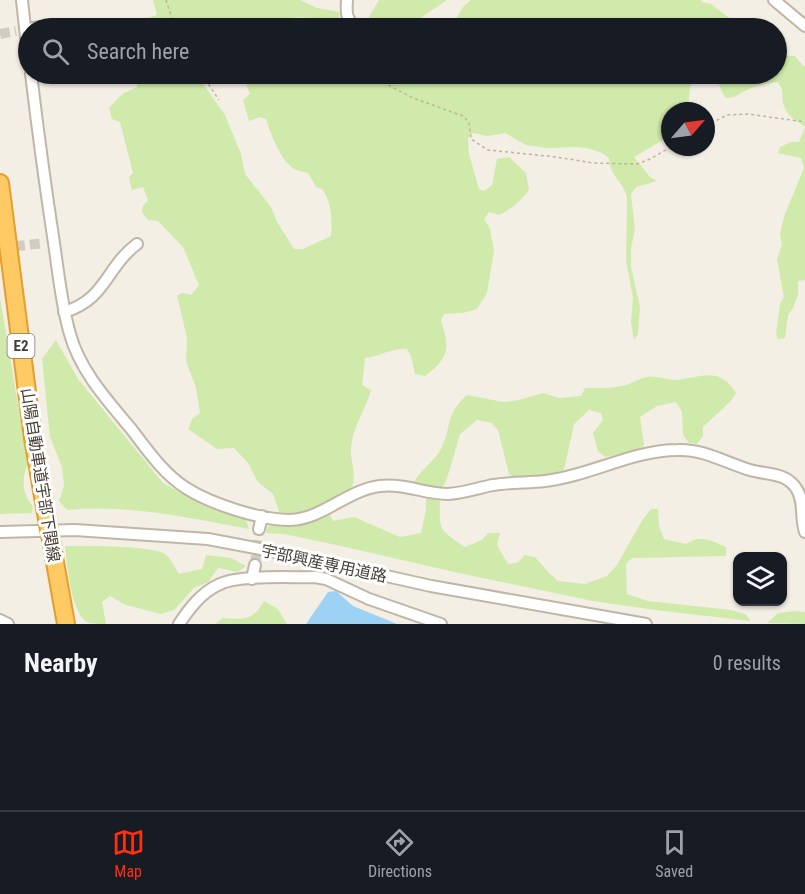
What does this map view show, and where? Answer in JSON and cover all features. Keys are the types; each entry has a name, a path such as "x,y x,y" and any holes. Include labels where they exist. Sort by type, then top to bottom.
{"highway":[{"name":"山陽自動車道宇部下関線","path":"0,183 30,414 66,624"}],"street":[{"path":"22,0 24,18"},
{"path":"347,0 347,18"},
{"path":"774,0 805,26"},
{"path":"32,84 49,242 74,346 93,381 160,465 179,483 198,495 274,519 303,519 369,488 391,485 435,493 465,492 495,485 547,481 646,454 681,450 715,456 751,470 782,476 790,481 801,496 802,525 805,532"},
{"path":"64,312 77,308 101,290 119,261 136,244"},
{"path":"259,529 262,516"},
{"name":"宇部興産専用道路","path":"0,532 75,530 208,539 462,592 646,624"},
{"path":"252,579 255,565"},
{"path":"179,624 197,600 218,584 252,579 326,579 369,599 441,624"},
{"path":"0,620 8,624"}],"path":[{"path":"166,0 172,18"},
{"path":"209,84 219,100"},
{"path":"386,84 413,98 464,116 469,122 471,139 488,150 593,163 637,164 661,153"},
{"path":"715,122 727,116 748,114 805,122"}],"green space":[{"path":"153,0 300,0 317,8 340,12 339,18 148,18 157,15"},
{"path":"379,0 447,0 420,18 369,18"},
{"path":"471,0 701,0 711,4 729,18 457,18 463,7"},
{"path":"787,56 795,56 805,66 805,127 787,113 779,84 787,84"},
{"path":"137,84 203,84 225,115 241,154 245,174 271,207 277,222 294,249 303,249 331,236 330,206 322,189 316,187 308,173 294,169 284,159 273,139 266,119 260,117 249,121 243,100 250,94 246,84 692,84 689,102 661,102 661,141 634,157 650,177 657,181 636,187 631,194 635,230 631,248 631,267 640,307 638,334 634,340 631,322 633,298 626,261 627,197 612,170 609,158 587,148 548,148 526,145 505,133 488,136 473,133 468,138 469,154 479,189 484,191 492,185 497,159 509,157 526,173 529,190 508,210 499,215 489,212 484,219 490,229 494,251 487,293 477,309 463,313 444,314 441,320 446,345 439,364 425,376 415,374 407,349 365,358 362,385 371,390 352,441 354,472 352,487 340,498 326,505 333,521 354,517 400,537 421,533 426,510 426,496 412,491 413,485 441,449 455,408 467,395 503,402 543,393 559,398 581,396 585,388 621,386 642,378 675,380 716,376 730,384 736,393 731,401 703,427 703,436 697,444 689,443 683,435 682,412 676,402 657,406 640,417 644,445 639,450 605,457 598,451 593,433 603,420 601,413 589,410 574,424 564,470 522,478 509,474 498,430 492,423 477,420 460,434 445,483 436,496 440,500 442,529 465,547 482,540 488,533 500,533 497,545 508,564 517,563 525,555 535,557 558,581 585,584 607,576 617,565 641,522 651,509 658,509 659,526 664,539 686,544 696,539 711,541 726,547 726,556 632,558 626,564 627,594 648,601 731,610 745,614 751,621 593,601 284,534 266,533 268,526 280,523 279,511 273,494 258,482 248,463 234,448 217,449 188,429 192,419 200,413 196,388 186,361 187,338 177,295 183,293 191,295 199,285 183,247 158,221 148,220 142,212 148,200 143,187 132,190 129,177 133,173 120,122 112,119 109,108 122,94 137,87"},
{"path":"718,84 767,84 756,86 726,98"},
{"path":"805,127 805,280 798,281 798,294 788,315 785,338 778,339 776,334 780,304 784,297 777,259 782,245 780,233 785,214 804,168 801,158 778,153 780,147 791,142 799,142"},
{"path":"0,298 28,463 24,475 24,486 33,507 32,513 0,514"},
{"path":"56,340 78,379 163,483 209,508 245,518 249,529 136,510 67,510 59,501 64,486 62,467 50,437 42,359"},
{"path":"65,546 117,547 157,551 167,556 179,574 202,569 206,555 231,558 246,566 238,572 218,568 208,582 194,588 174,610 161,614 126,605 110,596 102,602 106,624 94,624 87,622 77,609"},
{"path":"264,601 278,609 287,624 215,624 223,618 242,619 252,615"},
{"path":"805,612 805,624 767,623 778,613"}],"water":[{"path":"336,591 353,606 397,624 306,624 328,592"}],"tunnel":[{"path":"0,34 16,31"},
{"path":"0,248 44,243"},
{"path":"255,565 259,529"}]}
